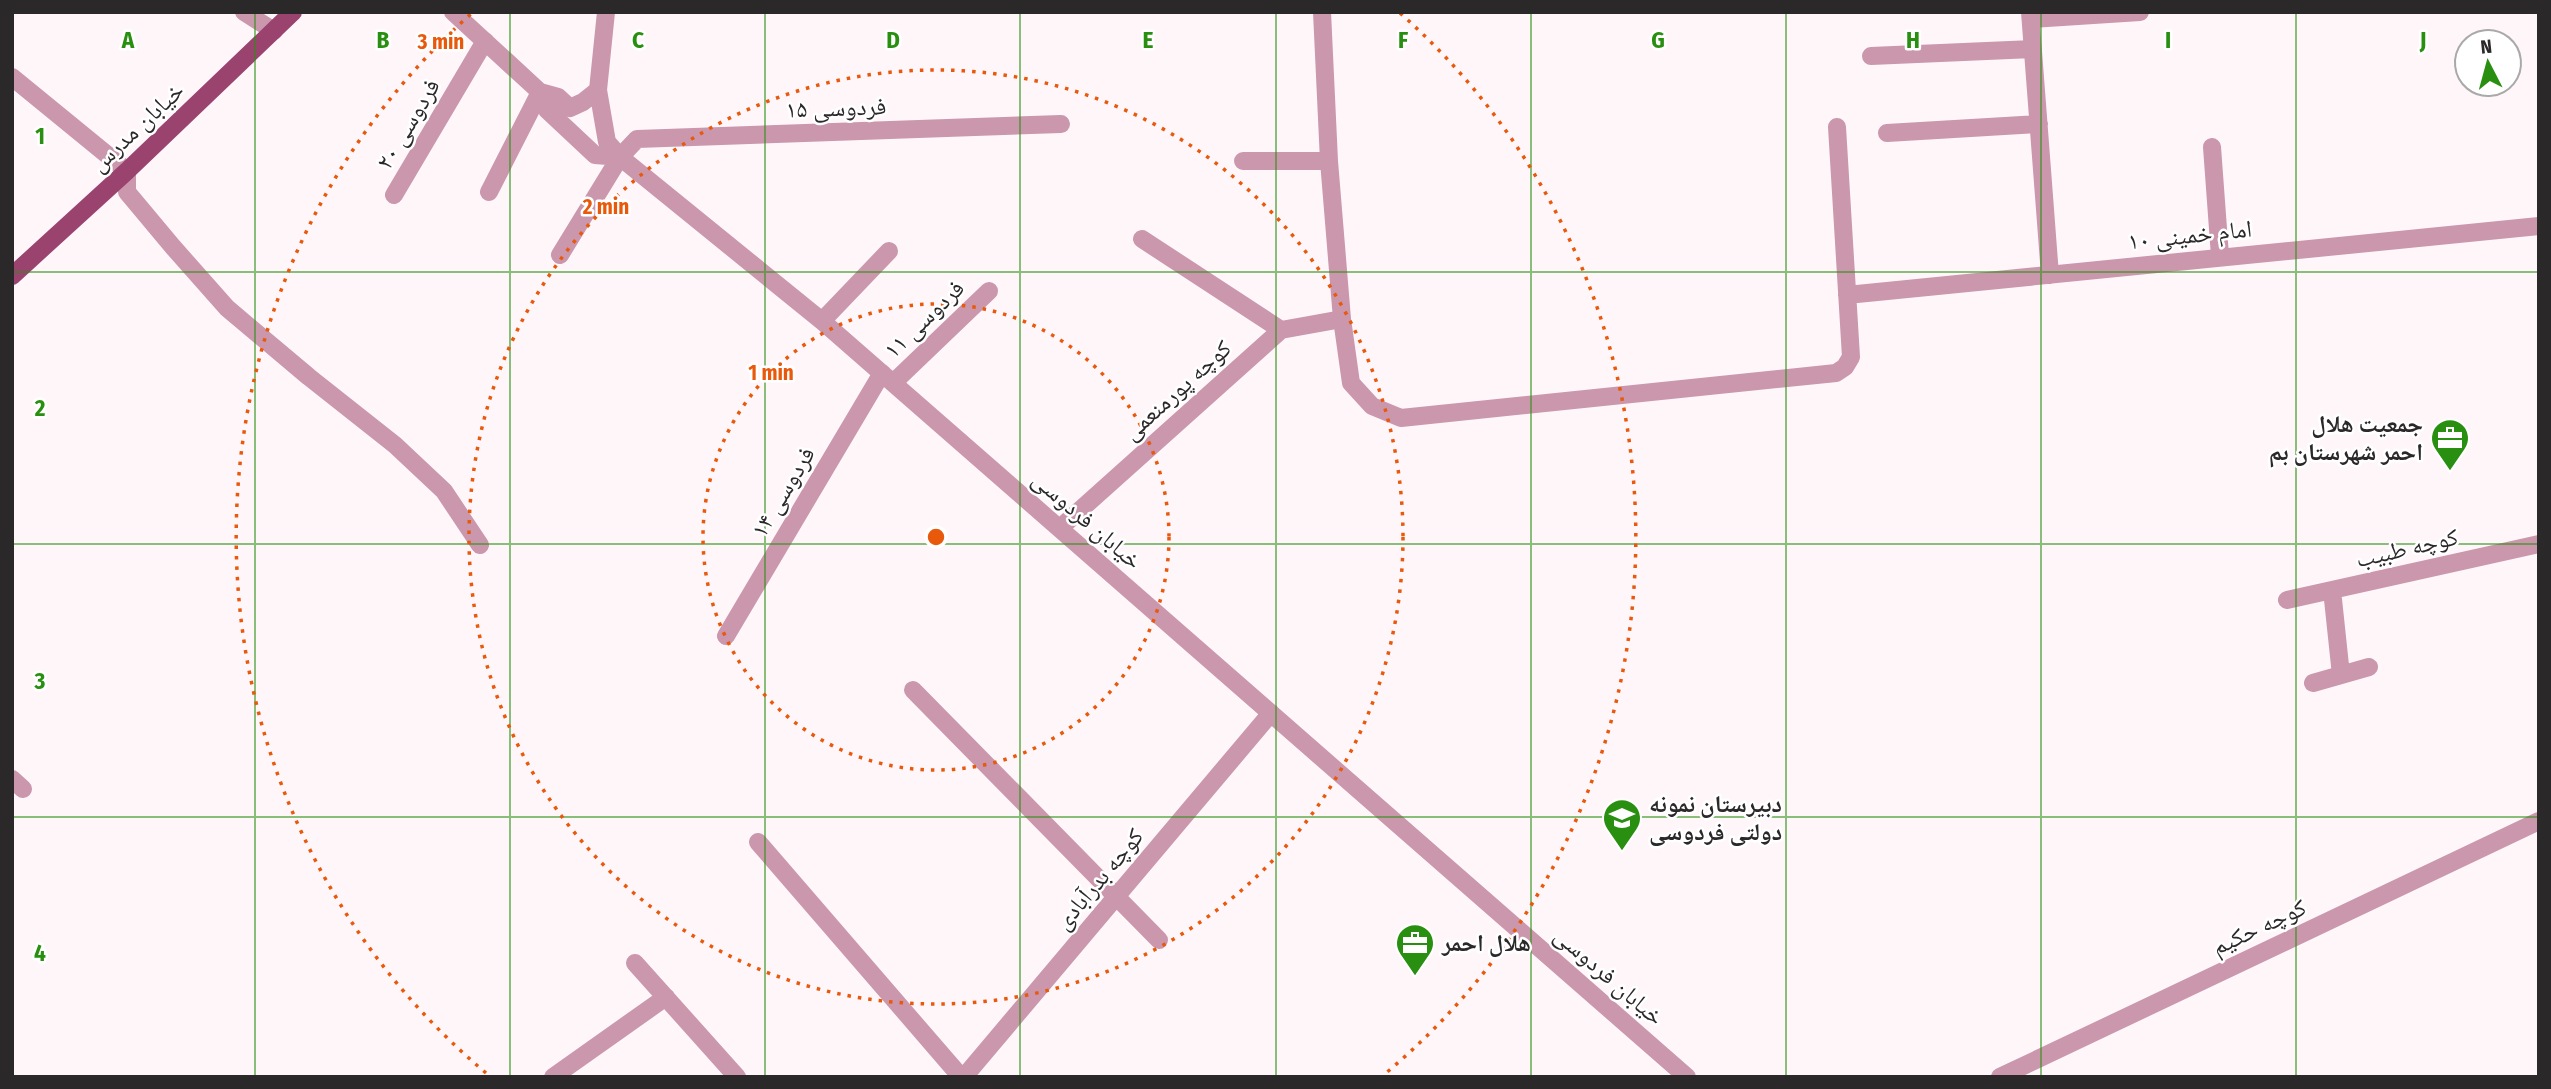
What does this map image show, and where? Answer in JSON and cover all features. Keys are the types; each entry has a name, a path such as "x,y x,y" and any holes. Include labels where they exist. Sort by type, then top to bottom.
{"main road":[{"name":"خیابان مدرس","path":"12,276 127,171 293,12"}],"street":[{"path":"244,12 274,31"},
{"name":"خیابان فردوسی","path":"453,12 540,92 547,110 595,155 620,158 822,321 1687,1077"},
{"path":"560,255 620,158 607,142 598,90 606,12"},
{"path":"1322,12 1329,161 1342,319 1351,383 1372,406 1401,418 1836,373 1845,367 1851,358 1837,127"},
{"path":"2050,275 2030,16 2140,12"},
{"name":"فردوسی ۲۰","path":"394,195 485,41"},
{"path":"1871,56 2033,49"},
{"path":"12,77 127,171 127,192 227,308 395,445 444,491 480,545"},
{"path":"489,192 540,92 558,97 570,108 598,90"},
{"name":"فردوسی ۱۵","path":"620,158 637,139 1061,124"},
{"path":"1887,133 2039,124"},
{"path":"2212,147 2220,256"},
{"path":"1243,161 1329,161"},
{"name":"امام خمینی ۱۰","path":"1847,295 2539,226"},
{"path":"1142,239 1281,330 1342,319"},
{"path":"822,321 889,251"},
{"name":"فردوسی ۱۱","path":"887,378 989,291"},
{"name":"کوچه پورمنعمی","path":"1060,528 1281,330"},
{"name":"فردوسی ۱۴","path":"726,636 887,378"},
{"name":"کوچه طبیب","path":"2287,600 2539,544"},
{"path":"2332,590 2341,675"},
{"path":"2313,683 2370,667"},
{"path":"913,691 1159,940"},
{"name":"کوچه بدرآبادی","path":"963,1077 1271,713"},
{"name":"کوچه حکیم","path":"2000,1077 2539,821"},
{"path":"758,842 963,1077"},
{"path":"635,963 737,1077"},
{"path":"553,1077 666,997"}],"place":[{"name":"جمعیت هلال احمر شهرستان بم","path":"2450,472"},
{"name":"دبیرستان نمونه دولتی فردوسی","path":"1622,852"},
{"name":"هلال احمر","path":"1415,977"}]}
